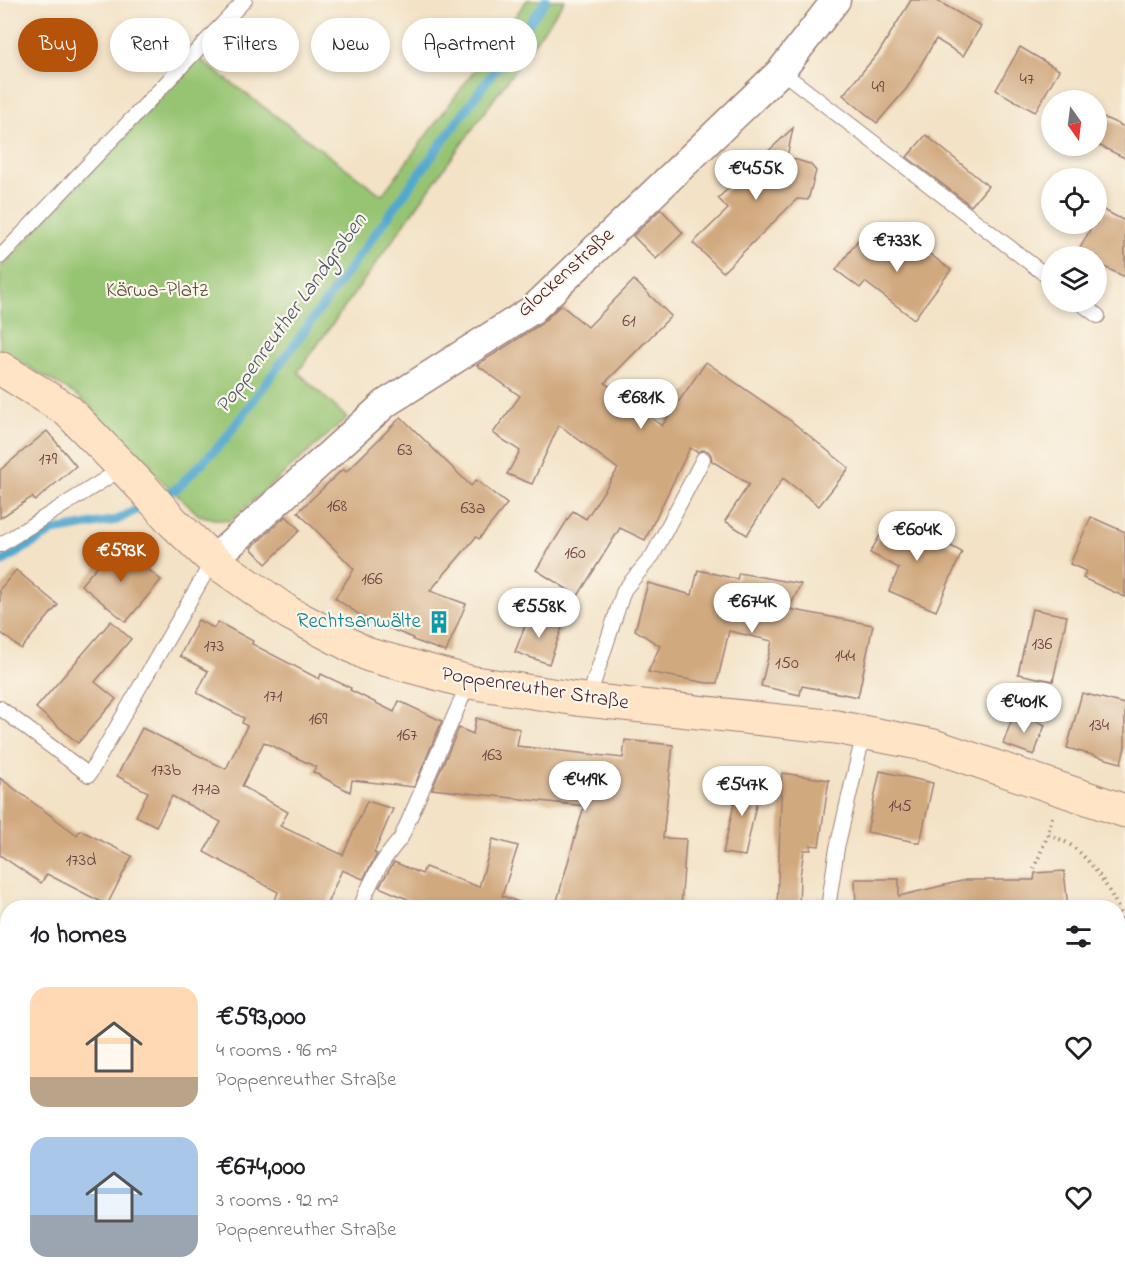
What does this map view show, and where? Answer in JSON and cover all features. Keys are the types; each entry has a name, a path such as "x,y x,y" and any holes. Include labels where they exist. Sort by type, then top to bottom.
{"street":[{"name":"Glockenstraße","path":"213,560 386,403 532,310 781,71 836,0"},
{"name":"Poppenreuther Straße","path":"0,368 67,410 172,522 213,560 289,613 369,655 469,682 588,700 864,732 934,746 1125,812"}],"lane":[{"path":"0,256 245,0"},
{"path":"781,71 1041,272"},
{"path":"1093,312 1098,316"},
{"path":"588,700 624,590 653,555 703,459"},
{"path":"0,544 133,478"},
{"path":"0,708 89,775 213,560"},
{"path":"363,900 377,869 401,838 469,682"},
{"path":"829,900 837,848 864,732"}],"path":[{"path":"1034,869 1061,790"},
{"path":"1047,834 1072,846 1092,867 1116,900"}],"green space":[{"name":"Kärwa-Platz","path":"527,0 565,0 537,39 537,18 514,18"},
{"name":"Kärwa-Platz","path":"198,58 202,61 202,72 217,72 382,195 473,72 513,72 298,372 347,418 230,521 199,515 78,396 0,350 0,268 185,72 190,72 190,66"}],"building":[{"path":"911,0 936,0 981,26 963,56 936,39 907,88 877,123 843,95 879,52"},
{"path":"1020,47 1059,70 1048,90 1041,90 1041,102 1035,112 996,90"},
{"path":"1107,119 1125,127 1125,158 1107,149"},
{"path":"793,128 787,157 810,164 816,171 808,200 797,199 723,272 693,243 728,209 718,198 739,179 729,168 751,149 761,158"},
{"path":"926,135 988,186 971,206 907,157"},
{"path":"661,209 683,233 656,259 633,236"},
{"path":"1107,212 1125,221 1125,277 1107,268 1107,246 1081,246 1088,234 1107,234"},
{"path":"902,233 951,270 914,319 865,282 860,288 836,270 858,240 882,258"},
{"path":"634,280 671,316 605,383 662,426 706,362 791,421 849,468 819,506 783,478 747,535 725,521 749,484 712,461 708,451 697,452 690,448 645,540 620,528 578,596 536,570 573,511 586,519 618,469 559,425 532,484 507,474 520,451 493,433 520,396 477,365 541,324 561,305 588,327"},
{"path":"401,417 471,486 476,480 507,504 479,539 476,537 430,591 466,604 446,652 366,619 335,598 354,569 298,512 343,469 346,472"},
{"path":"47,431 76,466 35,501 32,497 0,518 0,470"},
{"path":"892,514 962,552 936,611 889,591 899,568 870,553"},
{"path":"286,516 300,530 266,564 251,548"},
{"path":"1091,517 1125,532 1125,597 1083,578 1086,571 1070,564"},
{"path":"117,543 161,580 126,622 81,585"},
{"path":"16,570 58,605 21,649 0,632 0,589"},
{"path":"698,570 737,579 739,573 801,584 789,609 873,625 858,697 802,686 800,695 761,686 772,641 729,631 717,683 648,672 660,646 635,630 648,583 692,595"},
{"path":"1032,609 1067,616 1053,681 1018,674"},
{"path":"530,613 563,625 549,664 515,652"},
{"path":"198,620 214,628 218,622 253,641 252,644 319,679 321,674 394,712 399,701 442,721 414,787 352,780 350,792 313,772 316,767 264,742 242,786 288,812 280,826 343,855 367,801 393,809 374,853 377,854 363,879 342,870 329,900 275,900 278,892 204,852 221,822 172,796 156,826 136,816 148,792 117,776 142,728 226,769 247,726 242,723 244,718 197,693 208,671 180,656"},
{"path":"111,621 131,639 95,682 116,699 78,743 36,708"},
{"path":"1082,693 1125,704 1125,747 1121,763 1067,748"},
{"path":"1014,713 1045,725 1034,755 1003,744"},
{"path":"476,718 520,729 517,746 623,758 625,740 673,745 663,838 686,839 682,900 557,900 584,806 432,789 459,728 473,734"},
{"path":"880,771 933,783 920,843 867,832"},
{"path":"782,773 829,780 819,846 811,845 811,850 804,850 799,900 777,900"},
{"path":"740,777 761,782 745,856 723,853"},
{"path":"0,778 77,835 80,830 132,856 110,900 97,900 47,874 41,883 0,855"},
{"path":"493,839 518,846 502,896 513,900 410,900 379,887 394,862 422,874 425,867 479,887"},
{"path":"1064,871 1067,900 856,900 855,879 899,879 899,896 966,880 1034,880 1035,873"}],"waterway":[{"name":"Poppenreuther Landgraben","path":"0,563 53,531 117,520 177,488 223,442 546,0"}],"place":[{"name":"Rechtsanwälte","path":"439,622"}]}
